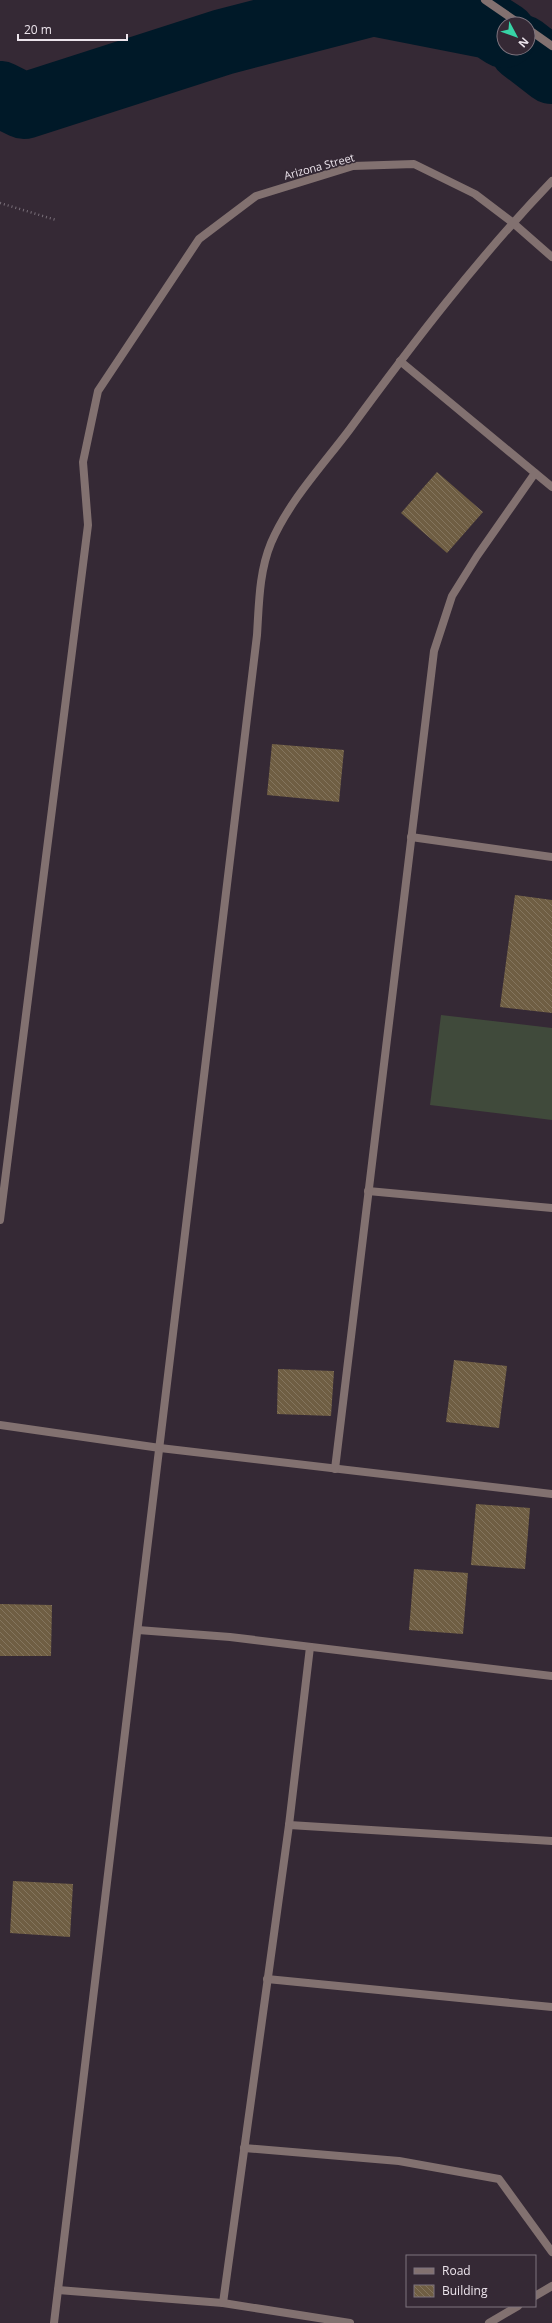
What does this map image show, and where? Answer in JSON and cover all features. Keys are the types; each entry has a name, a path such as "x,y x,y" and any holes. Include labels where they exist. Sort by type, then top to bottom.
{"street":[{"path":"485,0 508,16"},
{"path":"536,35 552,46"},
{"name":"Arizona Street","path":"0,1220 88,525 83,462 98,391 199,239 256,196 353,166 414,164 474,194 512,222 552,257"},
{"path":"54,2323 255,651 260,584 271,544 293,504 400,361 512,222 552,181"},
{"path":"400,361 552,487"},
{"path":"335,1469 434,651 452,596 477,556 535,474"},
{"path":"411,837 552,857"},
{"path":"368,1191 552,1208"},
{"path":"0,1425 160,1448 552,1494"},
{"path":"138,1630 230,1637 552,1676"},
{"path":"223,2303 289,1825 310,1647"},
{"path":"289,1825 552,1841"},
{"path":"267,1980 552,2007"},
{"path":"244,2148 398,2161 499,2179 552,2252"},
{"path":"536,2295 552,2286"},
{"path":"58,2290 223,2303 350,2323"},
{"path":"489,2323 516,2307"}],"path":[{"path":"0,203 56,220"}],"green space":[{"path":"441,1015 552,1028 552,1120 430,1105"}],"building":[{"path":"437,472 483,512 447,553 401,513"},
{"path":"272,744 344,750 339,802 267,795"},
{"path":"515,895 552,900 552,1013 500,1007"},
{"path":"454,1360 507,1366 499,1428 446,1422"},
{"path":"278,1369 334,1371 331,1416 277,1414"},
{"path":"476,1504 530,1508 525,1569 471,1565"},
{"path":"414,1569 468,1573 463,1634 409,1630"},
{"path":"0,1604 52,1605 51,1656 0,1656"},
{"path":"13,1881 73,1884 70,1937 10,1933"}],"waterway":[{"path":"0,94 24,106 223,42 373,3 490,26 496,30"},
{"path":"532,56 552,71"}]}
